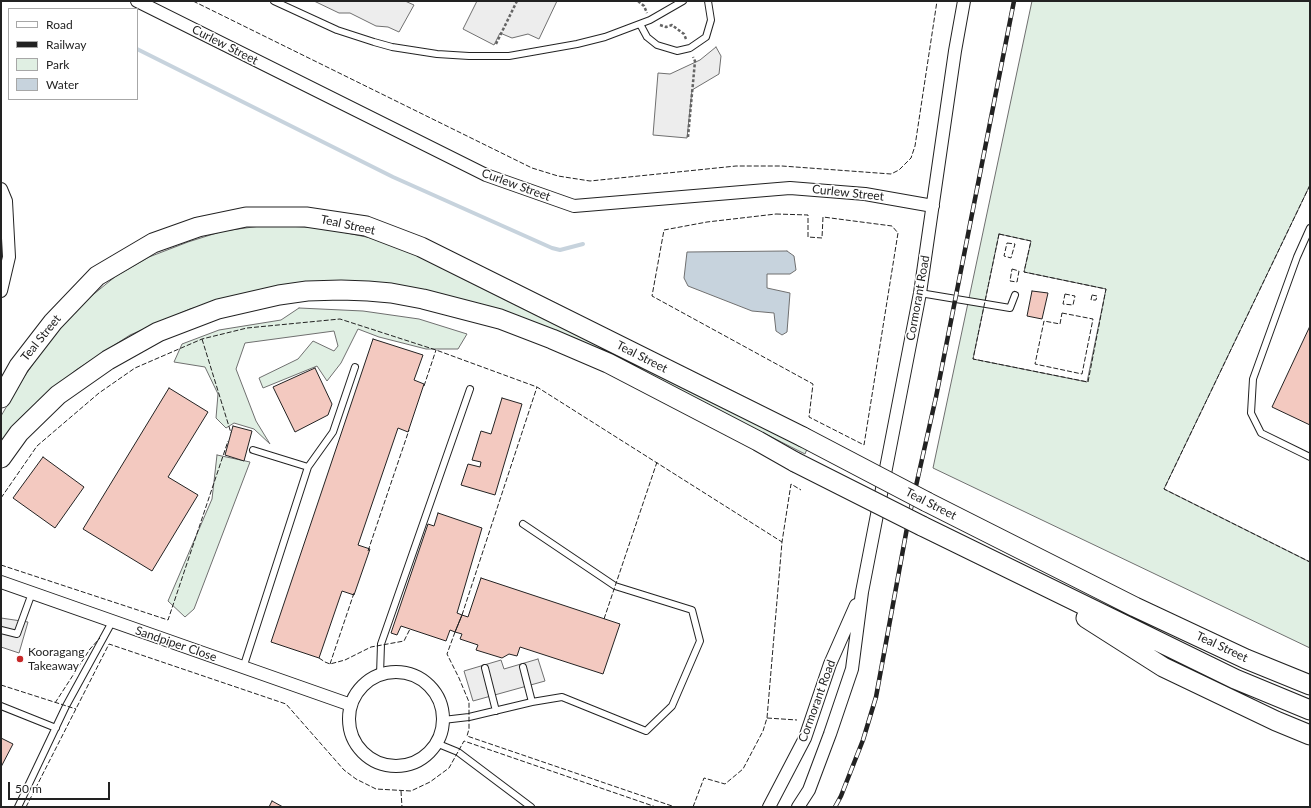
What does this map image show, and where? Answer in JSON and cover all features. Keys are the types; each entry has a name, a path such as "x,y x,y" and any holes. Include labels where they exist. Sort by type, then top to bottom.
{"main road":[{"name":"Teal Street","path":"1,398 19,366 53,322 97,276 153,243 198,227 246,217 306,217 366,226 421,247 469,270 803,437 927,502 1135,607 1246,659 1310,686"},
{"name":"Teal Street","path":"1,458 19,433 58,395 108,360 158,332 218,309 279,295 307,291 368,290 410,296 500,319 608,363 758,441 795,462 1008,569 1235,679 1310,710"},
{"path":"1,474 27,439 41,412"},
{"path":"1008,569 1163,667 1276,721 1310,735"},
{"path":"1135,607 1310,673"}],"street":[{"name":"Curlew Street","path":"137,1 486,175 574,206 790,188 865,194 933,206"},
{"name":"Cormorant Road","path":"798,807 809,790 852,669 862,592 920,293 955,51 964,1"},
{"path":"1,189 6,201 9,256 1,291"},
{"name":"Sandpiper Close","path":"1,582 351,705"},
{"name":"Cormorant Road","path":"768,807 805,738 830,664 862,592"},
{"path":"391,672 413,676 423,681 431,688 438,698 442,708 443,720 441,732 436,742 424,756 407,764 389,765 377,762 362,751 352,736 349,718 351,705 355,695 362,687 370,680 380,675 391,672"}],"lane":[{"path":"274,1 337,30 374,42 392,47 437,54 469,56 509,56 577,44 605,37 650,20 683,1"},
{"path":"640,24 647,37 657,45 677,52 690,48 706,37 711,20 708,1"},
{"path":"1310,228 1297,257 1254,379 1251,413 1260,433 1310,457"},
{"path":"920,293 1010,308 1015,295"},
{"path":"243,668 308,466 332,432 355,367"},
{"path":"380,675 381,644 470,389"},
{"path":"253,450 308,466"},
{"path":"443,720 469,717 532,702 562,697 646,731 672,706 700,641 692,610 615,586 523,524"},
{"path":"1,630 16,634 32,593"},
{"path":"18,807 66,706 112,622"},
{"path":"523,667 532,702"},
{"path":"485,668 496,711"},
{"path":"1,706 56,728"},
{"path":"436,742 458,752 531,807"}],"path":[{"path":"496,44 516,1"}],"green space":[{"path":"1032,1 1310,1 1310,185 1164,489 1310,562 1310,648 933,468","holes":["999,234 1031,241 1024,272 1106,289 1087,382 973,359"]},
{"path":"268,225 323,228 371,238 412,253 807,449 805,454 577,339 532,323 314,284 267,288 190,309 130,335 76,370 22,416 1,441 1,416 24,377 53,335 84,302 116,276 149,257 188,242 223,231"},
{"path":"299,308 363,311 419,319 467,334 458,349 426,349 379,337 358,329 341,363 327,381 317,366 263,388 259,378 298,359 313,341 334,351 338,346 334,331 245,343 236,369 256,421 270,444 254,429 234,423 226,428 216,418 218,394 205,367 174,362 182,344 219,330 281,320"},
{"path":"217,455 250,462 194,609 185,617 168,601 212,499"}],"shaded area":[{"path":"314,1 405,1 414,5 399,32 388,27 376,26 350,13 339,13"},
{"path":"477,1 557,1 539,39 528,34 512,38 500,33 494,45 463,29"},
{"path":"716,47 721,56 719,74 692,90 687,138 653,135 658,73 670,74 700,60"},
{"path":"1,618 28,622 19,653 1,647"},
{"path":"538,659 545,681 473,701 464,671 501,660 504,669"}],"water":[{"path":"787,251 794,256 796,270 790,274 767,274 767,288 790,293 787,332 782,335 776,331 774,313 752,311 688,286 684,278 687,252"}],"building":[{"path":"1032,291 1048,293 1042,319 1027,316"},
{"path":"1310,326 1310,425 1272,407"},
{"path":"373,339 423,355 414,380 424,384 408,432 398,428 358,545 370,549 354,595 342,591 319,658 271,642"},
{"path":"315,368 332,404 328,415 295,432 273,387"},
{"path":"169,388 208,412 168,477 198,495 152,571 83,529"},
{"path":"502,398 522,404 495,495 461,485 468,464 480,467 481,462 472,460 481,431 491,434"},
{"path":"233,426 252,431 244,461 225,455"},
{"path":"43,457 84,487 55,528 13,498"},
{"path":"438,513 482,528 457,613 462,615 455,632 450,630 446,641 401,626 397,635 391,633 428,524 434,526"},
{"path":"481,578 620,624 603,674 520,647 517,656 509,654 502,658 476,650 478,645 460,639 462,634 455,632 462,615 468,617"},
{"path":"1,738 13,744 1,767"},
{"path":"272,801 283,807 269,807"}],"waterway":[{"path":"138,50 393,177 552,248 560,250 583,244"}],"railway":[{"path":"835,807 841,796 863,740 876,697 909,517 936,397 1014,1"}],"fence":[{"path":"193,1 532,168 558,176 590,181 736,166 782,166 891,174 899,170 911,158 915,146 937,1"},
{"path":"1310,185 1164,489 1310,562"},
{"path":"776,214 808,215 808,237 822,238 823,217 892,226 898,233 864,445 809,417 813,384 652,296 664,230 707,222 776,214"},
{"path":"999,234 1031,241 1024,272 1106,289 1088,382 973,359 999,234"},
{"path":"1007,243 1015,244 1011,258 1004,256 1007,243"},
{"path":"1012,269 1019,271 1017,282 1010,281 1012,269"},
{"path":"1065,294 1075,296 1073,305 1063,304 1065,294"},
{"path":"1092,295 1097,296 1096,300 1091,300 1092,295"},
{"path":"1062,313 1093,319 1082,374 1035,364 1044,321 1060,324 1062,313"},
{"path":"1,498 37,446 99,393 135,368 202,339 247,328 340,319 436,350 537,387 782,542"},
{"path":"202,339 231,433"},
{"path":"424,386 436,350"},
{"path":"462,615 537,387"},
{"path":"368,551 409,430"},
{"path":"1,565 168,620 228,441"},
{"path":"604,619 657,462"},
{"path":"693,807 704,778 725,784 743,769 763,731 767,718 782,542 791,484 801,490"},
{"path":"330,664 354,593"},
{"path":"319,658 330,664 345,660 371,647 404,641 410,629"},
{"path":"455,632 447,654 469,702 469,729 467,736 675,807"},
{"path":"55,703 90,649 100,638"},
{"path":"26,807 109,644 286,704 344,770 356,779 376,789 411,791 430,782 449,768 464,741 656,807"},
{"path":"1,685 76,709"},
{"path":"767,718 797,720"},
{"path":"401,791 402,807"}],"place":[{"name":"Kooragang Takeaway","path":"20,659"}]}
